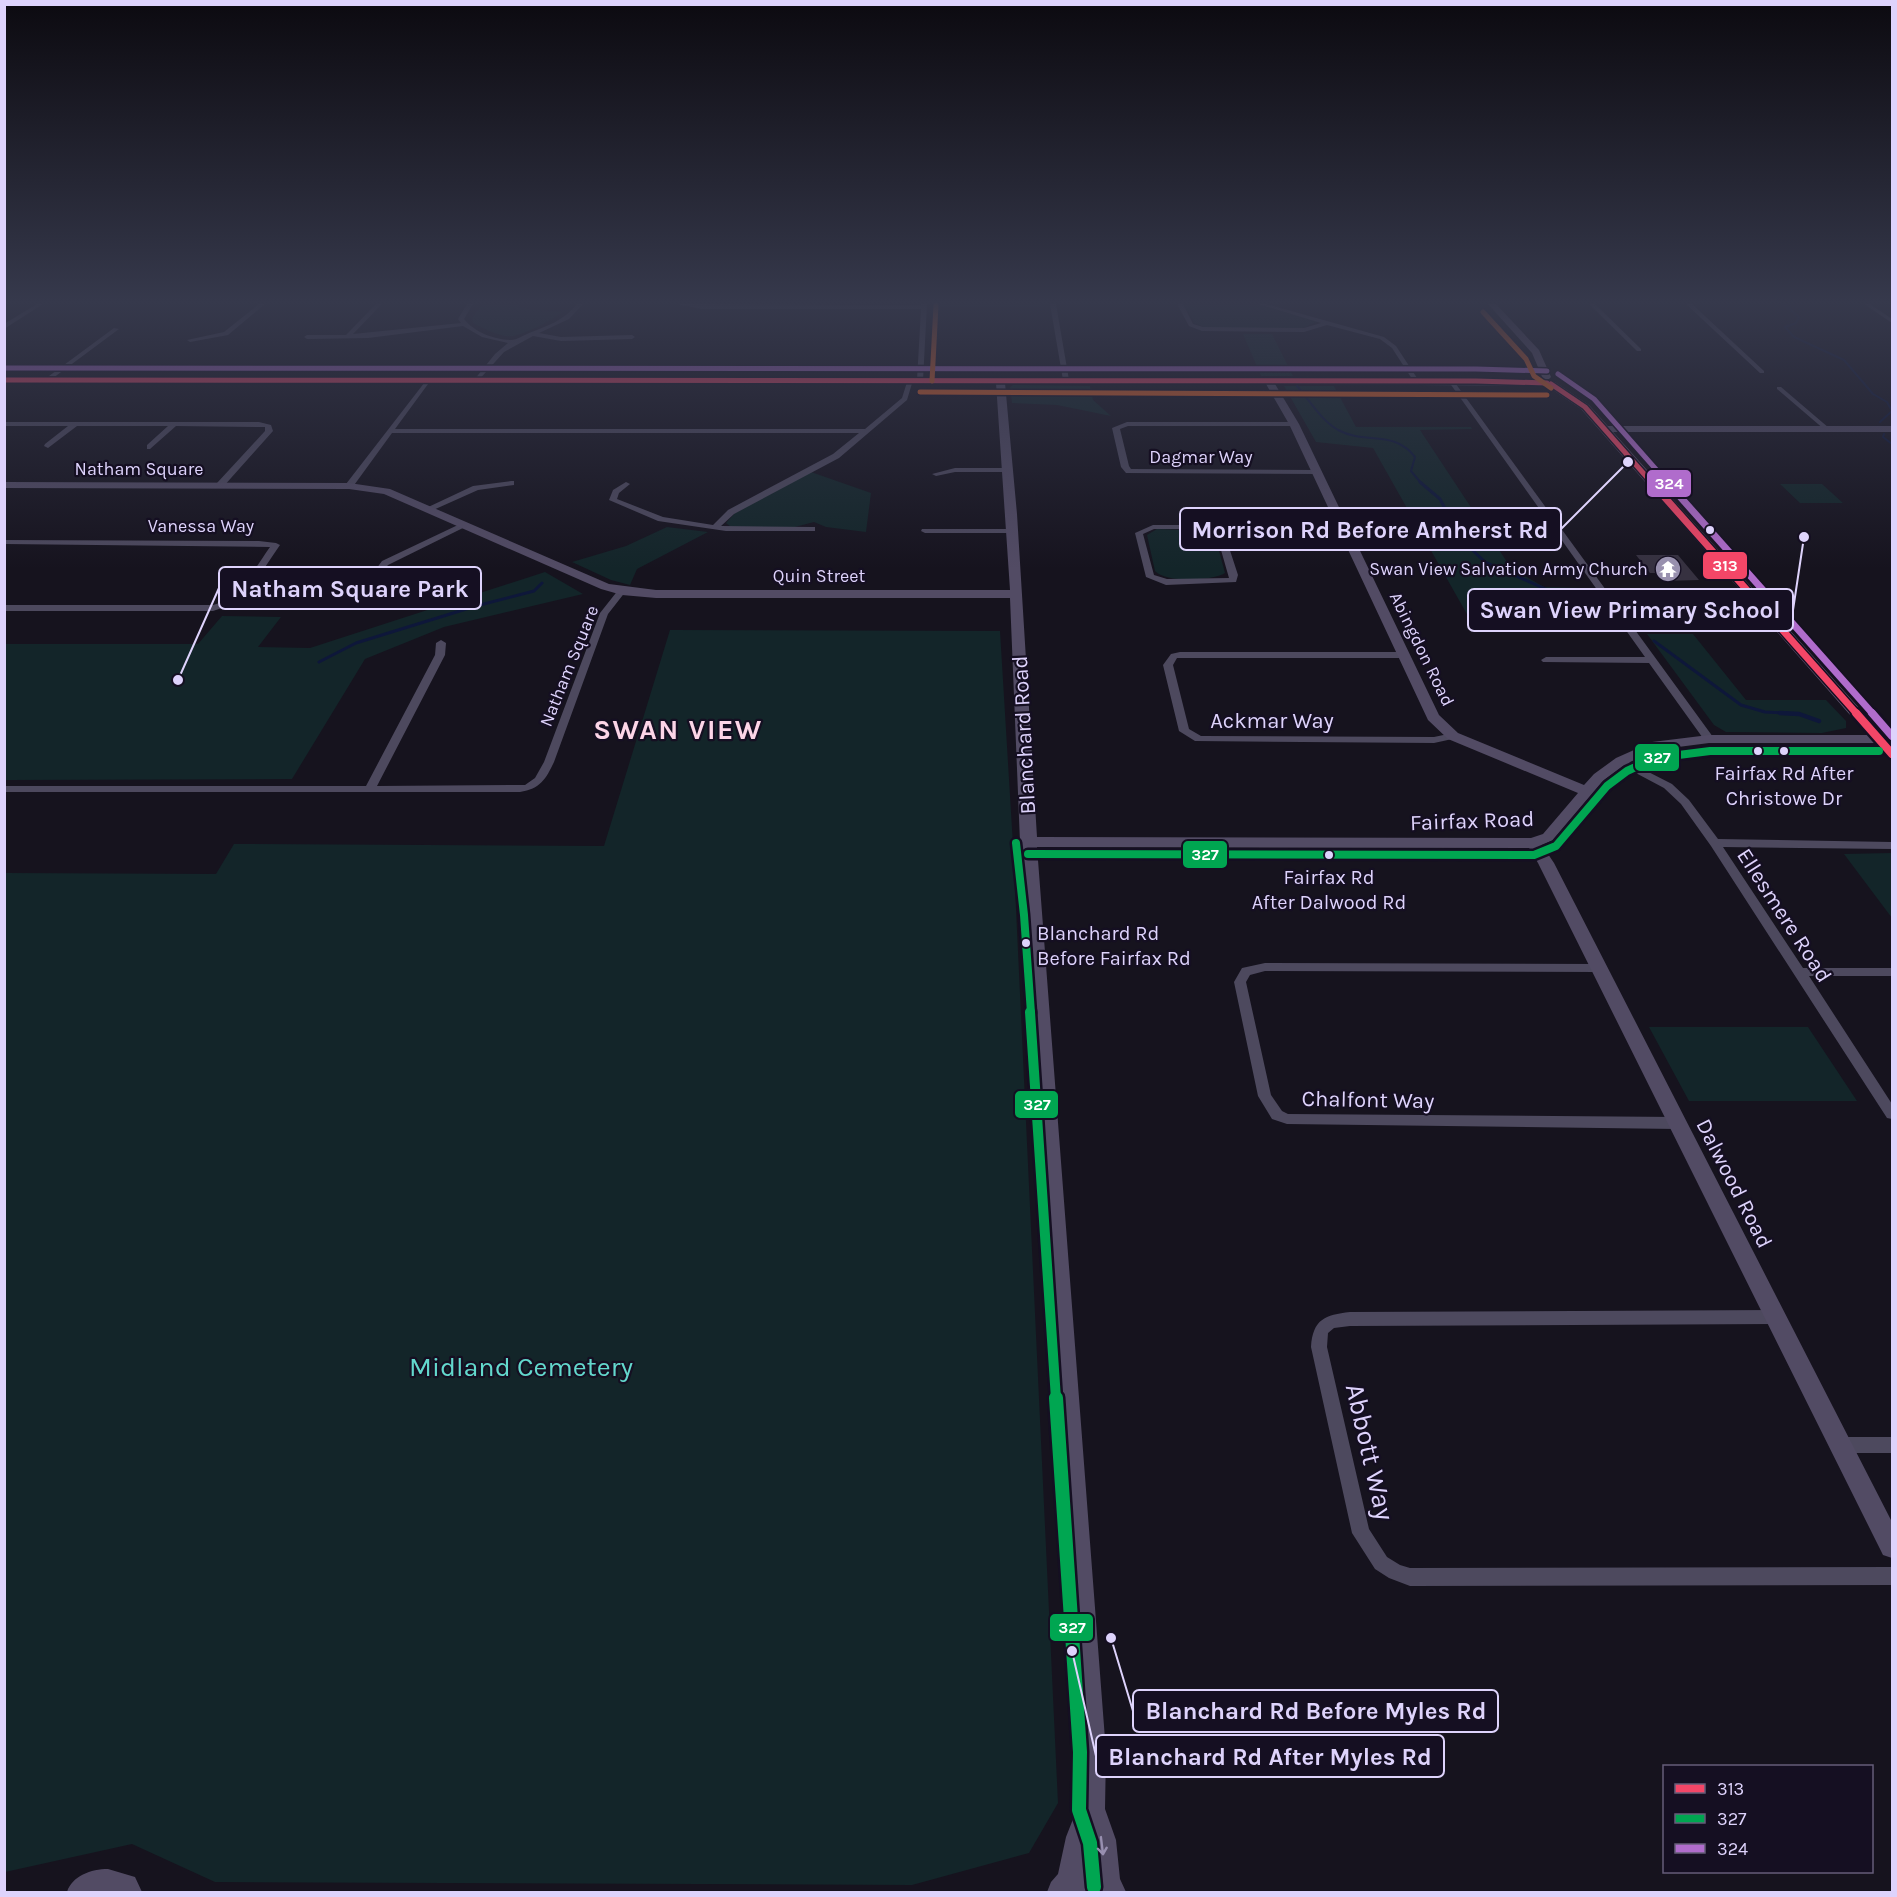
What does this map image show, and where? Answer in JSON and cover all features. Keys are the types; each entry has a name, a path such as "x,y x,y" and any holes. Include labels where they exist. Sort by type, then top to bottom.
{"main road":[{"path":"1565,393 1585,407 1605,429 1893,754"}],"street":[{"path":"349,486 419,393"},
{"path":"715,527 731,512 836,456 904,399 906,393"},
{"name":"Blanchard Road","path":"1001,393 1016,594 1028,843 1036,914 1092,1741 1091,1809 1080,1837 1066,1887"},
{"name":"Abingdon Road","path":"1276,393 1294,424 1344,527 1433,717 1453,736 1586,791"},
{"path":"1459,393 1709,739"},
{"path":"1784,393 1827,429"},
{"name":"Dagmar Way","path":"1294,424 1127,423 1116,428 1125,467 1129,471 1317,472"},
{"path":"4,424 269,426 269,431 220,486"},
{"path":"48,446 75,424"},
{"path":"150,447 174,424"},
{"path":"1605,429 1893,429"},
{"path":"392,431 866,431"},
{"path":"936,474 955,470 1007,470"},
{"path":"428,509 476,488 511,483"},
{"path":"626,484 613,496 617,503 661,519 742,530 812,529"},
{"name":"Natham Square","path":"4,485 349,486 386,491 605,587 622,591 604,613 539,783 520,789 4,789"},
{"path":"375,590 375,576 385,563 463,526"},
{"path":"1218,527 1234,575 1233,580 1166,582 1150,577 1138,533 1140,530 1153,527 1218,527 1344,527"},
{"path":"925,531 1012,531"},
{"name":"Vanessa Way","path":"4,542 259,543 276,545 238,596 224,605 213,608 4,608"},
{"name":"Quin Street","path":"622,591 656,594 1016,594"},
{"path":"370,789 440,655 441,643"},
{"name":"Ackmar Way","path":"1403,655 1180,655 1174,656 1168,664 1184,730 1199,739 1434,740 1453,736"},
{"path":"1546,660 1651,660"},
{"name":"Fairfax Road","path":"1028,843 1533,843 1548,837 1586,791 1621,761 1652,747 1709,739 1879,739"},
{"name":"Ellesmere Road","path":"1621,761 1668,786 1685,802 1893,1114"},
{"name":"Dalwood Road","path":"1533,843 1546,863 1893,1546"},
{"path":"1714,843 1893,845"},
{"name":"Chalfont Way","path":"1599,968 1264,967 1246,971 1240,982 1265,1096 1277,1115 1287,1119 1677,1123"},
{"path":"1798,972 1893,972"},
{"name":"Abbott Way","path":"1776,1317 1350,1319 1336,1320 1324,1325 1319,1334 1319,1347 1361,1533 1381,1563 1395,1572 1410,1576 1893,1576"},
{"path":"1841,1445 1893,1445"},
{"name":"Blanchard Road","path":"1091,1809 1102,1839 1109,1889"},
{"path":"1066,1887 1080,1878 1089,1878 1109,1889"},
{"path":"81,1893 88,1887 109,1881 125,1887 128,1893"}],"green space":[{"path":"1011,393 1091,393 1093,400 1111,416 1057,405 1012,403"},
{"path":"1288,393 1338,393 1356,427 1471,427 1472,429 1420,430 1511,568 1544,587 1583,588 1605,617 1468,616 1373,448 1316,442"},
{"path":"811,472 871,493 866,532 826,527 814,522 795,527 731,527 726,523 735,513"},
{"path":"1780,484 1822,484 1843,503 1800,503"},
{"path":"667,527 708,532 637,569 630,585 611,580 572,562 626,546"},
{"path":"1157,529 1211,531 1215,536 1225,573 1210,578 1189,580 1160,575 1155,571 1147,535"},
{"path":"545,572 583,594 444,627 365,659 292,779 5,780 5,644 198,644 222,616 281,617 258,647 310,648"},
{"name":"Midland Cemetery","path":"670,630 1000,631 1013,845 1058,1803 1029,1853 912,1885 215,1882 132,1844 5,1872 5,873 216,874 234,844 604,846"},
{"path":"1647,634 1693,634 1746,700 1826,700 1846,721 1846,728 1822,733 1726,732 1714,725"},
{"path":"1892,853 1892,918 1844,854"},
{"path":"1649,1027 1808,1027 1857,1101 1689,1101"}],"building":[{"name":"Swan View Salvation Army Church","path":"1636,555 1678,555 1699,580 1663,581 1657,573 1650,573"}],"waterway":[{"path":"1302,393 1321,416 1338,430 1359,437 1388,440 1407,448 1415,457 1411,471 1421,482"},
{"path":"1872,393 1887,402 1892,411 1880,422"},
{"path":"1884,434 1883,437 1892,444"},
{"path":"1421,482 1440,499 1462,540 1485,562 1590,609"},
{"path":"319,662 356,643 476,606 534,591 542,583"},
{"path":"1654,641 1741,705 1765,712 1800,714"},
{"path":"1780,713 1799,714 1819,721"}],"transit line":[{"path":"1030,393 1547,395"},
{"name":"313","path":"1564,393 1585,407 1892,754"},
{"name":"324","path":"1585,393 1594,399 1892,736"},
{"name":"327","path":"1028,854 1534,855 1556,846 1607,786 1627,771 1655,758 1710,751 1879,751"},
{"name":"327","path":"1016,843 1024,915 1080,1752 1079,1810 1090,1843 1094,1887"}],"place":[{"name":"Morrison Rd Before Amherst Rd","path":"1628,462"},
{"name":"Swan View Primary School","path":"1804,537"},
{"name":"Swan View Salvation Army Church","path":"1668,569"},
{"name":"Natham Square Park","path":"178,680"},
{"name":"Fairfax Rd After Christowe Dr","path":"1784,751"},
{"name":"Fairfax Rd After Dalwood Rd","path":"1329,855"},
{"name":"Blanchard Rd Before Fairfax Rd","path":"1026,943"},
{"name":"Blanchard Rd Before Myles Rd","path":"1111,1638"},
{"name":"Blanchard Rd After Myles Rd","path":"1072,1651"}],"district":[{"name":"SWAN VIEW","path":"678,729"}]}
